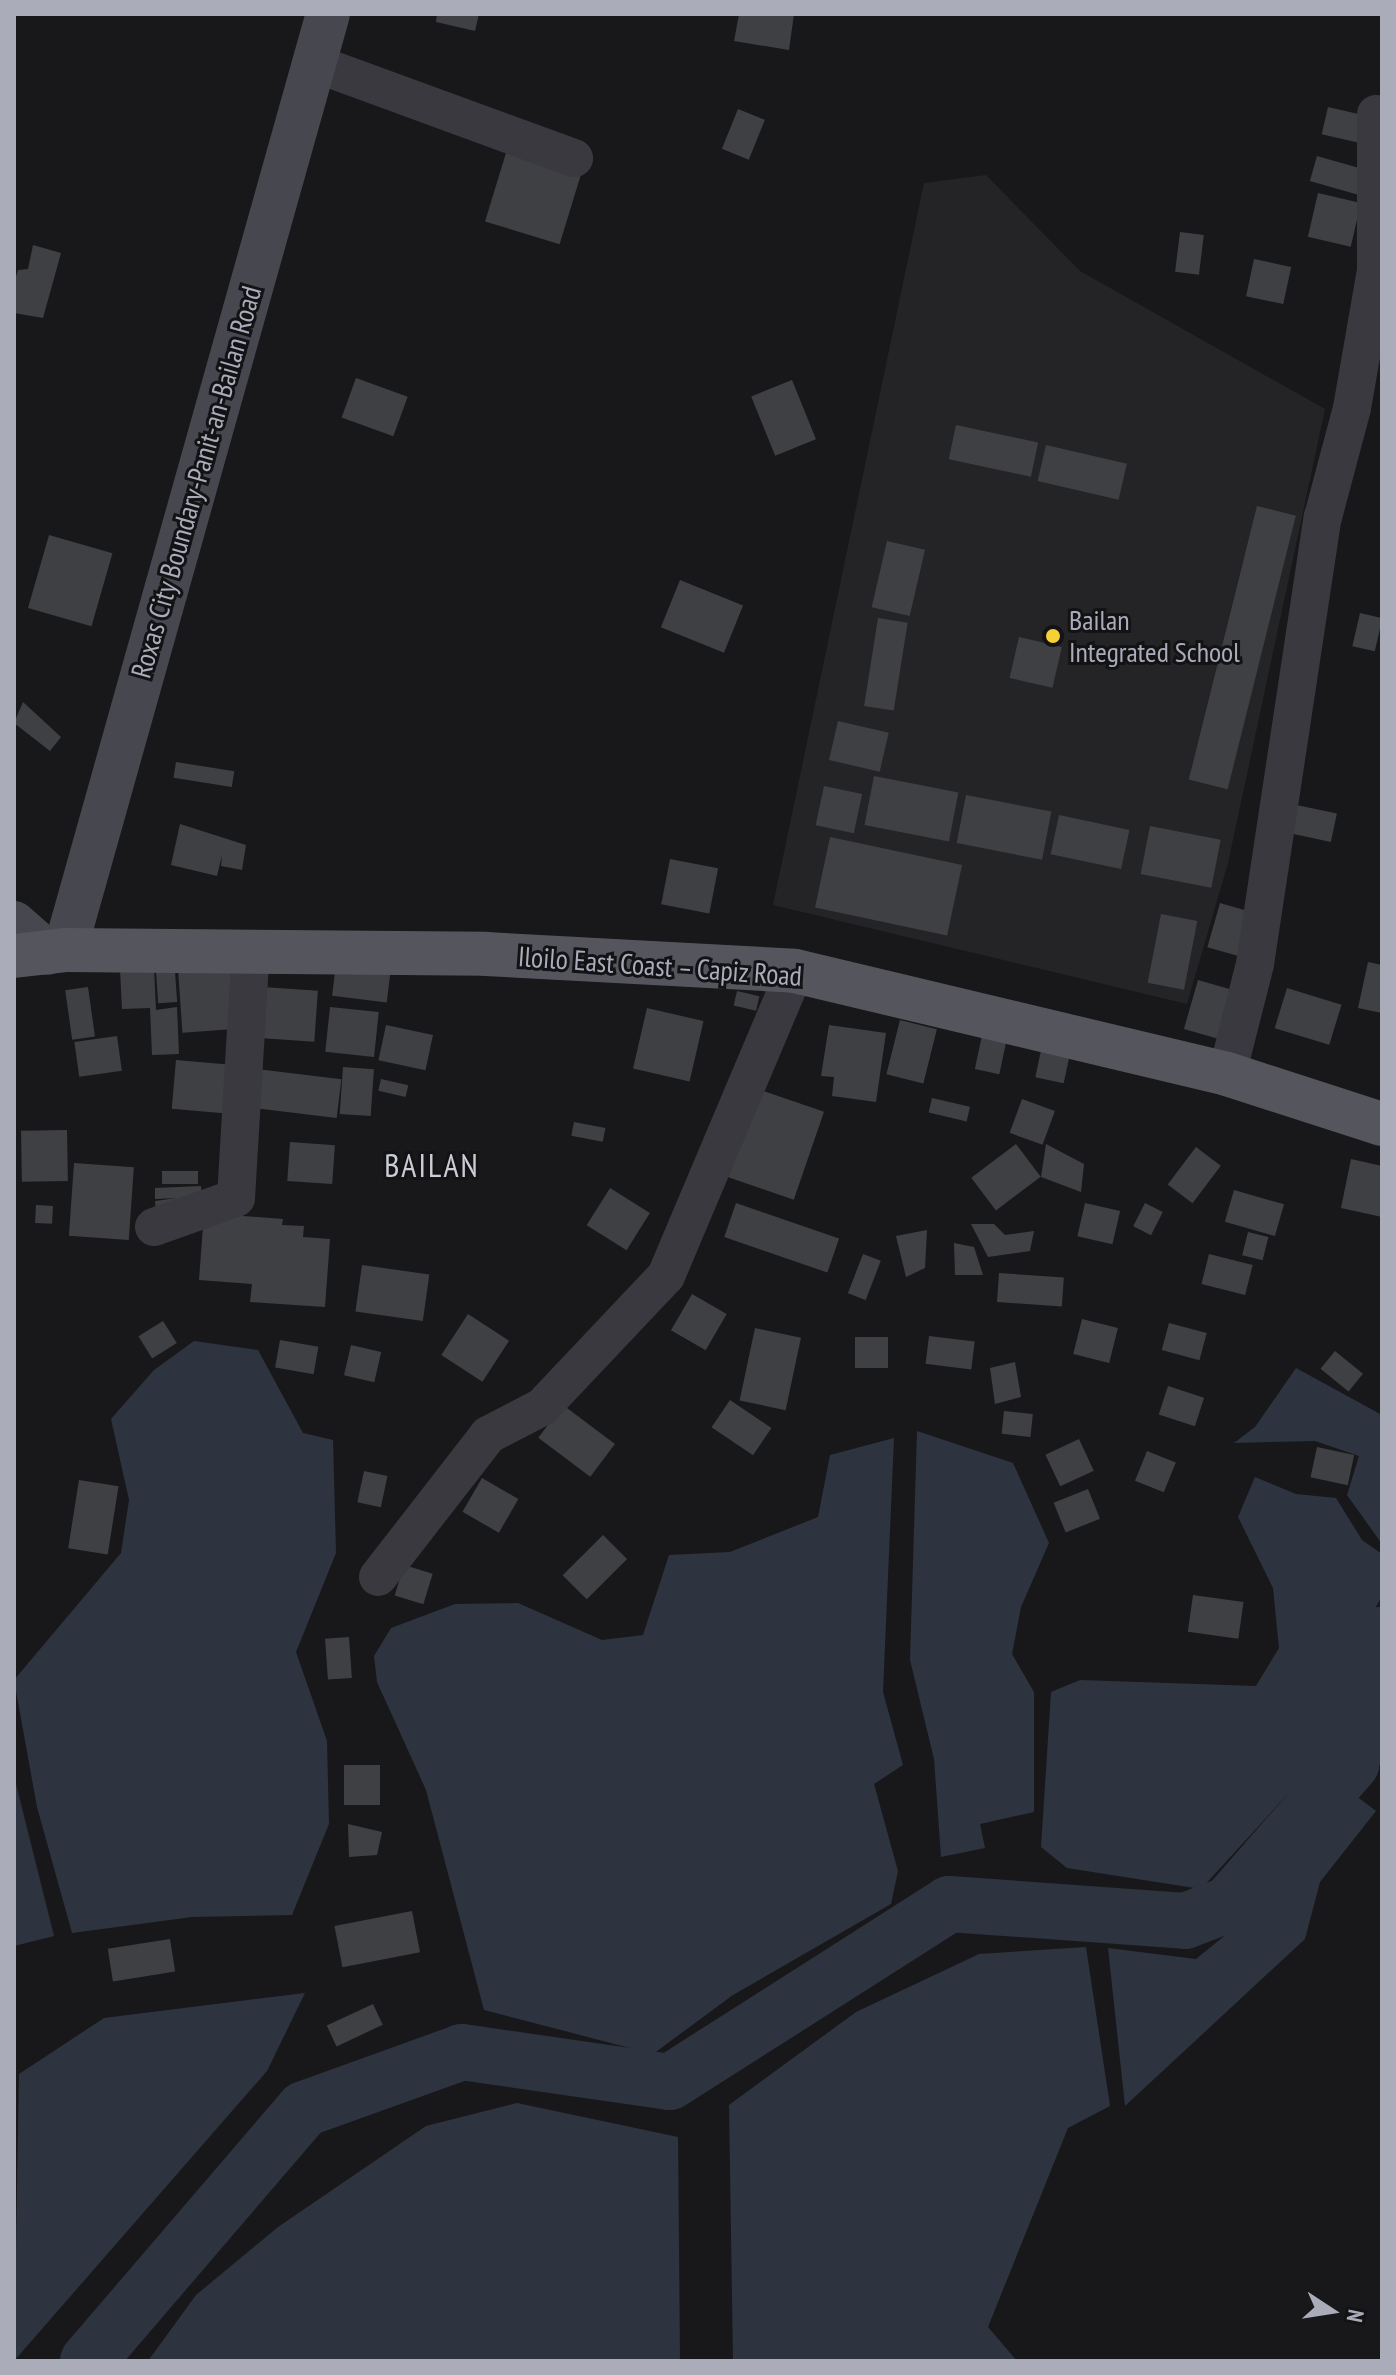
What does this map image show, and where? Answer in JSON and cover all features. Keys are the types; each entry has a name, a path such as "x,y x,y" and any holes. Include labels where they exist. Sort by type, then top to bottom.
{"main road":[{"name":"Roxas City Boundary-Panit-an-Bailan Road","path":"42,953 328,14"},
{"path":"14,923 42,953"},
{"name":"Iloilo East Coast – Capiz Road","path":"42,953 251,949 795,971 1227,1074 1382,1124"}],"street":[{"path":"314,63 574,158"},
{"path":"1227,1074 1255,964 1323,517 1352,408 1376,270 1376,114"},
{"path":"154,1227 236,1198 251,949"},
{"path":"378,1577 488,1435 542,1407 666,1276 795,971"}],"shaded area":[{"name":"Bailan Integrated School","path":"986,175 1080,271 1325,409 1228,863 1187,1004 773,905 924,183"},
{"path":"194,1341 258,1350 303,1433 333,1440 336,1553 296,1652 327,1741 329,1824 292,1915 192,1917 72,1933 37,1807 14,1680 121,1553 129,1500 111,1419 154,1370"},
{"path":"1296,1368 1382,1415 1382,1544 1347,1495 1359,1456 1315,1441 1234,1443 1255,1427"},
{"path":"917,1431 1013,1463 1049,1543 1021,1607 1012,1654 1034,1692 1034,1812 980,1824 985,1848 941,1857 934,1759 910,1660"},
{"path":"894,1438 883,1692 903,1765 874,1784 898,1871 891,1904 733,1995 653,2054 484,2010 426,1790 377,1682 374,1656 391,1628 455,1604 518,1603 602,1640 643,1635 669,1555 730,1552 818,1517 830,1455"},
{"path":"1255,1477 1296,1494 1336,1498 1362,1540 1382,1554 1382,1596 1356,1642 1331,1760 1287,1795 1201,1889 1067,1868 1041,1847 1051,1692 1080,1680 1256,1686 1279,1648 1273,1588 1238,1517"},
{"path":"14,1776 54,1936 14,1946 15,1842"},
{"path":"1355,1795 1376,1811 1320,1882 1305,1939 1125,2106 1108,1948 1196,1959 1260,1907 1307,1842"},
{"path":"1086,1947 1110,2106 1068,2128 988,2327 1017,2361 733,2361 729,2105 856,2012 979,1954"},
{"path":"305,1993 267,2071 14,2361 19,2074 104,2018"},
{"path":"517,2103 678,2137 680,2361 148,2361 196,2295 278,2227 426,2126"}],"building":[{"path":"437,14 479,14 475,31 436,22"},
{"path":"739,14 794,14 789,50 734,41"},
{"path":"1328,107 1366,116 1360,143 1322,134"},
{"path":"738,109 765,120 749,160 722,149"},
{"path":"509,143 584,166 560,244 485,221"},
{"path":"1317,156 1367,170 1360,195 1310,181"},
{"path":"1318,193 1361,203 1351,247 1308,237"},
{"path":"1180,232 1204,235 1199,275 1175,272"},
{"path":"33,245 61,253 43,318 14,313 14,283 18,270 28,269"},
{"path":"1254,259 1291,267 1283,304 1246,296"},
{"path":"356,378 408,397 393,436 342,417"},
{"path":"792,380 816,439 775,456 751,396"},
{"path":"956,425 1038,442 1031,477 949,459"},
{"path":"1046,445 1127,464 1119,500 1038,481"},
{"path":"1257,506 1296,516 1228,789 1189,780"},
{"path":"49,535 112,553 91,626 28,608"},
{"path":"887,541 925,550 910,616 872,607"},
{"path":"680,580 743,605 724,653 661,627"},
{"path":"1360,613 1382,618 1375,651 1352,646"},
{"path":"878,618 908,623 894,711 864,706"},
{"path":"1019,637 1062,647 1052,688 1010,678"},
{"path":"23,702 61,737 50,751 14,723"},
{"path":"838,721 889,733 880,772 829,760"},
{"path":"176,762 234,771 232,787 173,778"},
{"path":"874,776 958,792 949,841 864,825"},
{"path":"824,786 862,794 854,833 816,825"},
{"path":"966,795 1051,812 1042,860 957,843"},
{"path":"1287,803 1337,814 1331,842 1281,831"},
{"path":"1059,815 1129,830 1121,869 1051,854"},
{"path":"180,824 246,845 242,870 221,866 222,855 217,876 171,865"},
{"path":"1150,826 1221,840 1211,888 1141,874"},
{"path":"830,837 962,865 947,935 815,907"},
{"path":"670,859 718,868 709,914 661,904"},
{"path":"1220,903 1254,913 1241,957 1207,947"},
{"path":"1161,914 1197,921 1184,990 1148,983"},
{"path":"232,953 237,1029 182,1033 177,957"},
{"path":"174,957 177,1002 158,1003 155,958"},
{"path":"1368,962 1382,965 1382,1013 1358,1008"},
{"path":"336,964 391,971 387,1002 332,996"},
{"path":"154,968 156,1010 177,1007 179,1054 152,1055 150,1008 122,1009 120,970"},
{"path":"1198,980 1236,991 1222,1040 1184,1029"},
{"path":"88,987 95,1037 72,1040 65,990"},
{"path":"263,987 318,991 314,1042 259,1038"},
{"path":"1287,988 1342,1005 1329,1045 1275,1028"},
{"path":"737,991 759,996 756,1011 734,1006"},
{"path":"330,1007 379,1012 374,1057 325,1052"},
{"path":"647,1008 704,1021 690,1081 633,1068"},
{"path":"900,1020 937,1029 923,1084 886,1074"},
{"path":"386,1025 433,1035 425,1070 379,1060"},
{"path":"829,1025 886,1033 876,1102 832,1096 834,1077 821,1076"},
{"path":"984,1026 1008,1031 999,1074 975,1069"},
{"path":"117,1036 122,1071 79,1077 74,1042"},
{"path":"1043,1041 1071,1047 1064,1083 1035,1077"},
{"path":"176,1060 234,1065 230,1114 172,1109"},
{"path":"343,1067 374,1069 371,1116 340,1114"},
{"path":"257,1069 341,1079 337,1118 252,1108"},
{"path":"381,1079 408,1085 406,1097 378,1091"},
{"path":"755,1088 824,1112 794,1200 725,1176"},
{"path":"932,1098 970,1107 967,1121 929,1113"},
{"path":"1022,1099 1055,1111 1043,1145 1010,1133"},
{"path":"574,1122 605,1128 603,1142 571,1136"},
{"path":"67,1130 68,1181 22,1182 21,1131"},
{"path":"290,1142 335,1145 332,1184 287,1181"},
{"path":"1016,1144 1041,1177 996,1210 971,1178"},
{"path":"1046,1144 1084,1164 1081,1192 1041,1177"},
{"path":"1196,1147 1221,1166 1192,1203 1168,1185"},
{"path":"1351,1159 1382,1166 1382,1217 1341,1208"},
{"path":"74,1163 134,1167 129,1240 69,1236"},
{"path":"162,1171 198,1171 198,1184 162,1184"},
{"path":"201,1186 202,1197 156,1211 155,1201 177,1198 155,1199 155,1188"},
{"path":"610,1188 650,1213 627,1250 587,1225"},
{"path":"1234,1190 1284,1204 1275,1236 1225,1222"},
{"path":"736,1203 839,1238 827,1273 724,1237"},
{"path":"1085,1203 1120,1211 1112,1244 1077,1236"},
{"path":"1145,1203 1163,1212 1151,1235 1133,1226"},
{"path":"36,1205 53,1206 52,1224 35,1223"},
{"path":"204,1213 283,1219 282,1225 304,1226 303,1237 330,1239 325,1307 250,1302 252,1284 199,1280"},
{"path":"971,1224 994,1224 1005,1235 1034,1231 1030,1251 988,1257"},
{"path":"927,1230 925,1268 906,1277 896,1236"},
{"path":"1248,1232 1268,1237 1263,1260 1242,1255"},
{"path":"954,1243 974,1247 983,1275 955,1275"},
{"path":"863,1254 881,1261 866,1300 848,1293"},
{"path":"1209,1254 1253,1265 1245,1295 1202,1284"},
{"path":"362,1265 429,1274 423,1321 355,1312"},
{"path":"999,1273 1064,1278 1062,1306 997,1302"},
{"path":"692,1294 727,1314 706,1350 671,1330"},
{"path":"468,1314 509,1341 482,1382 441,1355"},
{"path":"1082,1319 1118,1328 1109,1363 1073,1354"},
{"path":"163,1321 177,1343 152,1358 138,1336"},
{"path":"1169,1323 1207,1333 1199,1360 1162,1350"},
{"path":"755,1328 801,1338 786,1410 740,1400"},
{"path":"929,1336 975,1342 971,1369 926,1364"},
{"path":"855,1337 888,1337 888,1368 855,1368"},
{"path":"280,1340 318,1347 314,1374 275,1368"},
{"path":"351,1345 381,1352 374,1382 344,1375"},
{"path":"1335,1351 1363,1374 1349,1392 1321,1369"},
{"path":"1015,1362 1021,1397 995,1404 990,1368"},
{"path":"1168,1386 1204,1398 1195,1426 1159,1415"},
{"path":"730,1400 771,1428 753,1455 712,1427"},
{"path":"563,1405 615,1444 590,1477 538,1438"},
{"path":"1004,1411 1033,1414 1030,1437 1002,1434"},
{"path":"1079,1439 1094,1471 1060,1486 1045,1455"},
{"path":"1317,1447 1354,1455 1348,1485 1311,1477"},
{"path":"1147,1451 1176,1463 1164,1492 1135,1481"},
{"path":"364,1471 387,1476 381,1507 357,1502"},
{"path":"482,1478 518,1499 499,1533 462,1512"},
{"path":"79,1480 119,1486 108,1554 68,1548"},
{"path":"1088,1489 1100,1519 1066,1533 1054,1503"},
{"path":"603,1535 627,1559 587,1599 563,1575"},
{"path":"404,1565 433,1574 423,1604 395,1596"},
{"path":"1193,1595 1244,1602 1238,1639 1188,1632"},
{"path":"349,1637 352,1678 328,1680 325,1639"},
{"path":"344,1765 380,1765 380,1805 344,1805"},
{"path":"348,1824 382,1832 377,1855 349,1857"},
{"path":"412,1911 420,1952 342,1967 334,1926"},
{"path":"170,1939 175,1972 113,1981 108,1949"},
{"path":"373,2004 383,2025 336,2046 327,2026"}],"waterway":[{"path":"88,2361 304,2109 462,2052 670,2082 949,1904 1185,1921 1229,1904 1351,1764 1382,1635"}],"place":[{"name":"Bailan Integrated School","path":"1053,636"}],"district":[{"name":"BAILAN","path":"432,1165"}]}
